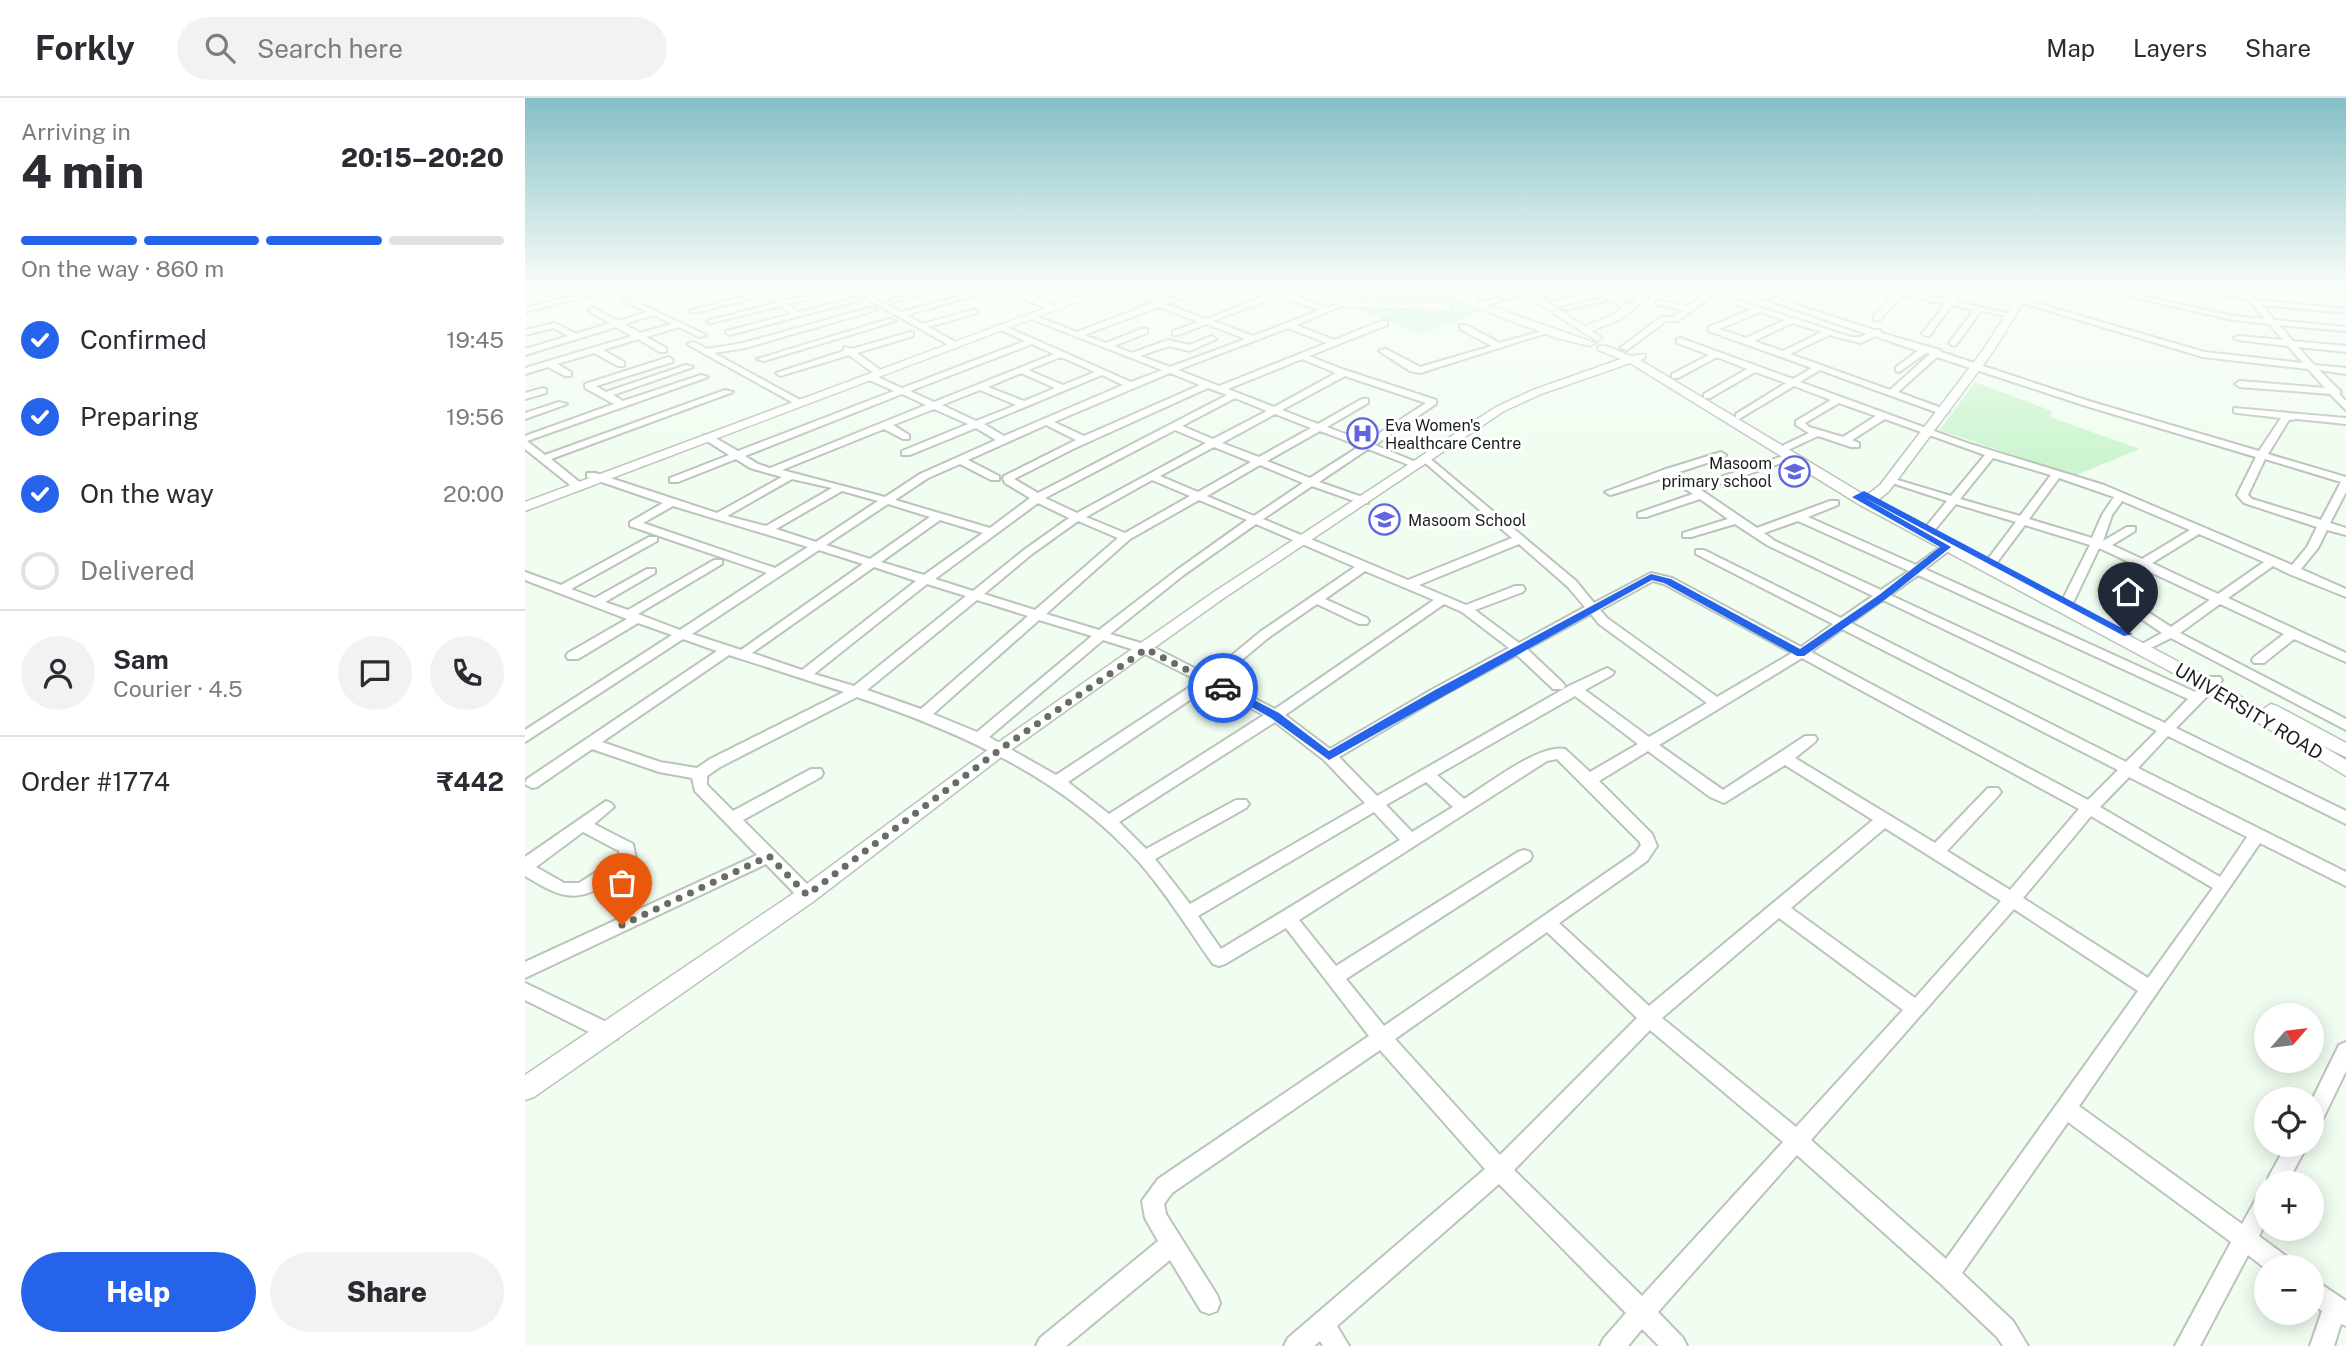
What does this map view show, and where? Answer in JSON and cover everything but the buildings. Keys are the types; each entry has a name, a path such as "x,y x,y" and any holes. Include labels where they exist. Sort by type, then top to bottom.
{"street":[{"path":"525,342 537,349"},
{"path":"525,352 559,342"},
{"path":"525,371 619,342"},
{"path":"649,342 663,350"},
{"path":"706,352 752,342"},
{"path":"761,359 818,342"},
{"path":"838,342 874,373 902,392 976,424 1004,440"},
{"path":"780,373 883,342"},
{"path":"948,342 956,342"},
{"path":"525,507 595,476 956,342"},
{"path":"674,480 1029,342"},
{"path":"1035,342 1131,385"},
{"path":"1096,342 1368,446 1422,462 1521,539 1572,584 1593,610 1618,634 1718,704"},
{"path":"1106,346 1116,342"},
{"path":"1132,356 1168,343 1189,348 1204,342"},
{"path":"525,737 924,476 1131,385 1241,342"},
{"path":"1492,342 1499,346"},
{"path":"1383,351 1413,369 1420,370 1509,342"},
{"path":"1599,342 1606,344"},
{"path":"1600,342 1606,344"},
{"path":"1602,342 1606,344"},
{"name":"UNIVERSITY ROAD","path":"1603,342 1790,451"},
{"path":"525,1090 807,895 1002,748 1219,595 1610,342"},
{"path":"1683,342 1991,454 2121,495 2270,563 2346,593"},
{"path":"1746,342 1944,412"},
{"path":"1782,355 1808,342"},
{"path":"1908,342 2089,404 2346,481 2312,548 2293,572"},
{"path":"1864,498 1891,478 1944,412 1993,342"},
{"path":"2162,342 2203,354 2346,371"},
{"path":"2273,342 2346,349"},
{"path":"1220,389 1335,343"},
{"path":"691,344 795,401"},
{"name":"UNIVERSITY ROAD","path":"1606,344 1675,376 1864,498 1947,547 2207,688 2346,769"},
{"path":"2288,344 2346,407"},
{"path":"1899,369 1926,348"},
{"path":"596,350 621,364"},
{"path":"1892,393 1937,352"},
{"path":"771,471 1061,354"},
{"path":"1675,376 1715,355"},
{"path":"979,738 1100,635 1182,571 1310,482 1433,402 1302,356"},
{"path":"622,404 585,384 669,360"},
{"path":"550,364 568,374"},
{"path":"604,395 689,367"},
{"path":"740,371 769,367"},
{"path":"1739,416 1819,368"},
{"path":"1707,396 1753,369"},
{"path":"1020,370 1064,389"},
{"path":"906,453 1103,372"},
{"path":"590,743 659,767 699,774 715,763 856,692 1028,552 1077,516 1340,376 1342,372"},
{"path":"525,439 704,377"},
{"path":"2240,384 2346,393"},
{"path":"1126,537 1037,498 1008,478 1084,440 1207,385"},
{"path":"981,387 1025,405"},
{"path":"525,397 543,391"},
{"path":"542,459 729,392"},
{"path":"804,675 925,580 1037,498 1235,395"},
{"path":"1838,399 1799,423 1817,433 1855,445"},
{"path":"595,476 707,437 795,401"},
{"path":"923,715 1036,613 1126,537 1195,495 1365,401"},
{"path":"525,416 562,404"},
{"path":"2237,410 2346,421"},
{"path":"1844,441 1885,415"},
{"path":"2291,416 2286,418 2262,455 2242,497 2346,532"},
{"path":"1047,422 1084,440"},
{"path":"885,425 906,437"},
{"path":"1175,427 1364,501"},
{"path":"1642,515 1790,451 1817,433"},
{"path":"707,437 754,466 841,487 992,532"},
{"path":"525,444 576,484"},
{"path":"1929,530 1991,454"},
{"path":"1610,492 1721,455"},
{"path":"959,459 995,478"},
{"path":"1667,472 1771,543 2167,730 2346,818"},
{"path":"1991,564 2057,474"},
{"path":"718,517 792,475"},
{"path":"595,476 671,503 767,530 1146,649 1275,715 1329,756 1409,839"},
{"path":"1151,476 1466,609 1520,650 1558,686"},
{"path":"1891,478 1953,500 2100,544 2346,658"},
{"path":"525,501 576,484"},
{"path":"767,530 841,487"},
{"path":"2067,603 2100,544 2107,515 2121,495"},
{"name":"UNIVERSITY ROAD","path":"1864,498 2148,644 2207,688 2346,751"},
{"path":"671,503 634,524 778,573"},
{"path":"1755,533 1834,503"},
{"path":"2142,521 2157,512"},
{"path":"743,654 937,517"},
{"path":"1612,1346 1916,1009 2090,808 2207,688 1917,570 1799,517"},
{"path":"1687,535 1736,520"},
{"path":"2100,544 2131,528"},
{"path":"2144,563 2198,530"},
{"path":"561,590 653,539"},
{"path":"1410,584 1521,539"},
{"path":"1589,780 1801,653 1882,597 1947,547"},
{"path":"1700,552 2346,880"},
{"path":"573,656 718,562"},
{"path":"2148,644 2171,633 2270,563"},
{"path":"1058,781 1209,681 1264,635 1364,566"},
{"path":"596,602 651,571"},
{"path":"525,576 683,635 923,715 1002,748 1058,781 1145,857 1219,959 1552,753 1566,757 1646,838 1649,846 1641,857 1383,1038 1165,1186 1153,1201 1156,1218 1209,1303"},
{"path":"1329,756 1439,692 1593,610 1643,579 1660,577 2090,808 2223,886"},
{"path":"1466,609 1519,589"},
{"path":"2105,590 2171,633 2346,725"},
{"path":"1316,599 1363,621"},
{"path":"1108,822 1374,650 1444,599"},
{"path":"2259,660 2293,633"},
{"path":"532,783 729,649"},
{"path":"1186,915 1375,803 1607,672"},
{"path":"1574,689 1648,746 1724,797 1810,739"},
{"path":"1785,758 2012,899 2150,989"},
{"path":"732,819 816,773"},
{"path":"699,774 700,788 807,895"},
{"path":"1427,774 1463,807"},
{"path":"1935,853 1993,792"},
{"path":"1145,857 1241,804"},
{"path":"583,825 627,848 628,859 587,889 576,892 566,891 525,867 606,807"},
{"path":"1296,1346 1500,1170 1650,1018 1883,821"},
{"path":"1948,1275 2257,835"},
{"path":"525,970 769,856"},
{"path":"1333,978 1524,856"},
{"path":"1779,909 1916,1009"},
{"path":"1288,918 1383,1038 1500,1170 1675,1346"},
{"path":"1548,923 1650,1018 1797,1141 1948,1275 2005,1329 2015,1346"},
{"path":"525,991 610,1033"},
{"path":"2324,1096 2346,1051"},
{"path":"2065,1108 2266,1255"},
{"path":"2187,1346 2254,1223"},
{"path":"1048,1346 1171,1245"},
{"path":"2322,1346 2340,1311 2324,1298"},
{"path":"1322,1324 1337,1346"}],"green space":[{"path":"1975,382 2052,411 2050,417 2140,449 2074,476 1940,430"}],"way so far":[{"path":"622,925 769,856 807,895 1002,748 1146,649 1223,688"}],"place":[{"name":"Eva Women's Healthcare Centre","path":"1362,434"},
{"name":"Masoom primary school","path":"1795,472"},
{"name":"Masoom School","path":"1385,520"}],"route":[{"path":"1223,688 1275,715 1329,756 1439,692 1651,577 1668,581 1801,653 1882,597 1947,547 1856,497 1864,494 1991,564 2128,634"}]}
